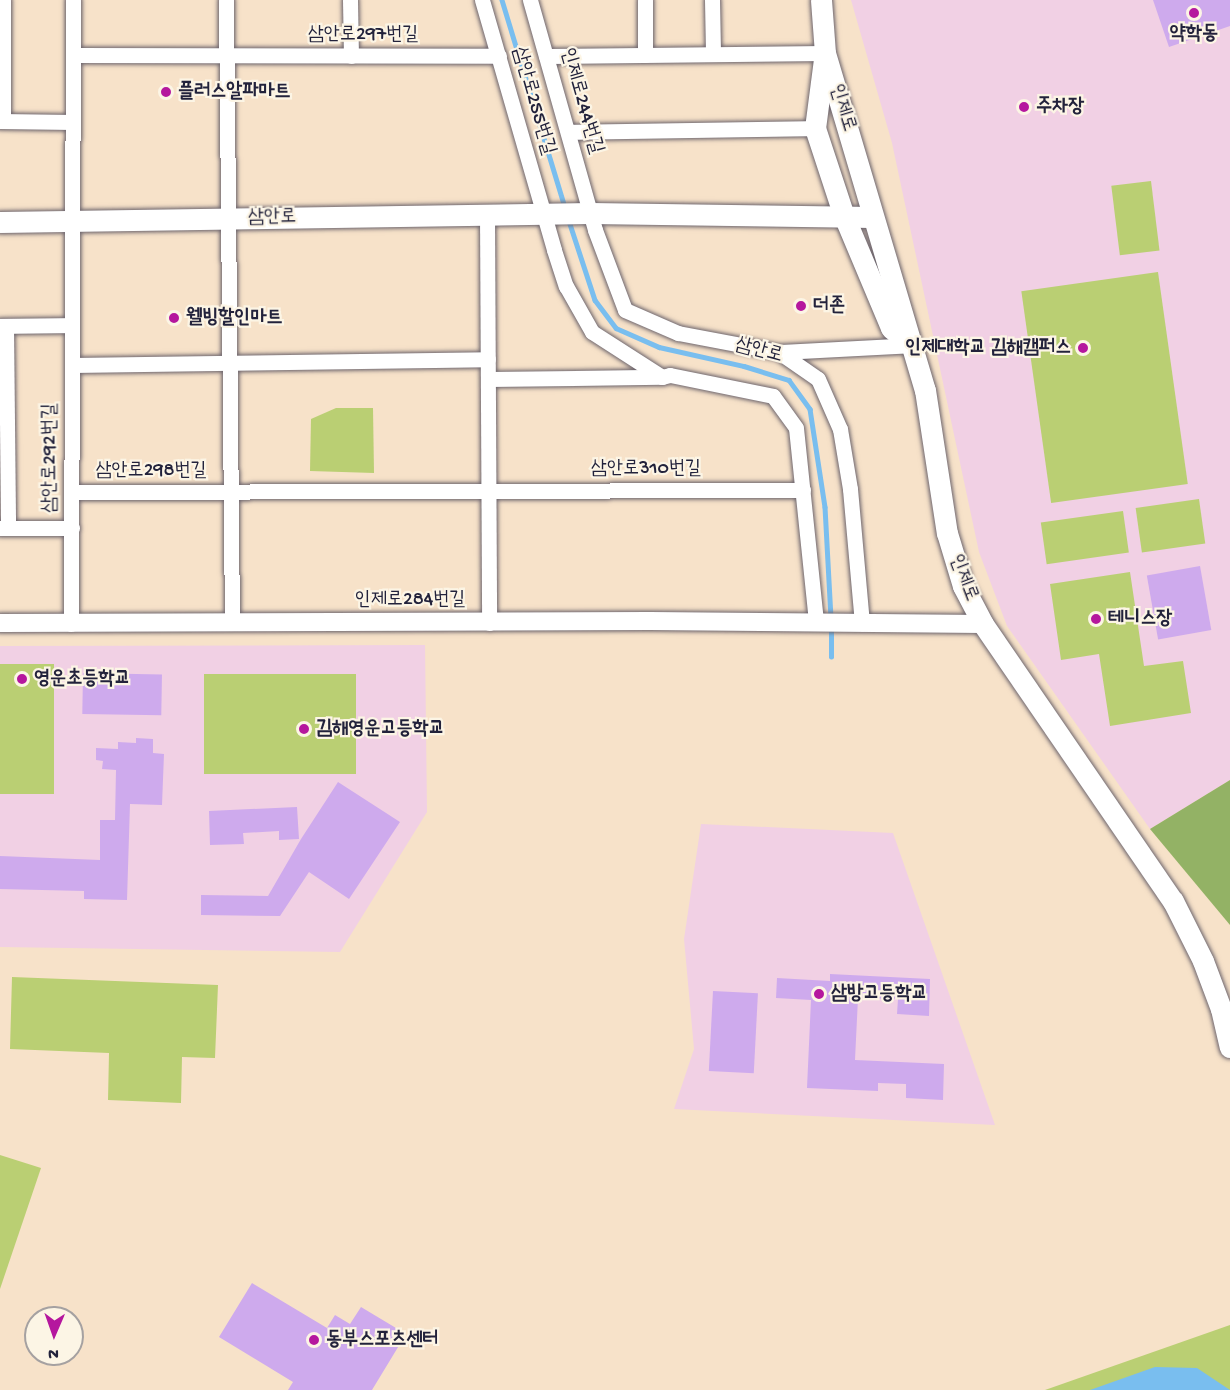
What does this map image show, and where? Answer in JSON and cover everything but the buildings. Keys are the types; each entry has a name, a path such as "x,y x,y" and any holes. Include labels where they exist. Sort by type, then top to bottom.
{"main road":[{"name":"인제로","path":"821,0 825,53 925,390 947,533 963,586 982,624 1173,901 1203,961 1221,1009 1230,1047"},
{"path":"825,53 815,128 844,216 891,328 912,345"},
{"path":"547,214 872,217"},
{"name":"삼안로","path":"0,222 547,214"}],"street":[{"path":"3,0 1,121 73,122"},
{"name":"삼안로292번길","path":"72,325 3,326 4,528 72,528 74,0"},
{"path":"226,0 228,219"},
{"path":"350,0 351,56"},
{"name":"삼안로255번길","path":"482,0 547,214"},
{"name":"인제로244번길","path":"530,0 568,132 587,213"},
{"path":"645,0 645,55"},
{"path":"712,0 713,54"},
{"path":"546,56 825,53"},
{"name":"삼안로297번길","path":"73,55 499,56"},
{"path":"568,132 815,128"},
{"name":"삼안로","path":"587,213 626,310 678,333 779,352 818,379 840,429 850,489 856,622"},
{"path":"487,214 489,623"},
{"name":"삼안로","path":"547,214 566,286 592,332 662,377 670,375 774,396 796,428 818,622"},
{"name":"삼안로298번길","path":"228,219 232,623"},
{"path":"779,352 912,345"},
{"path":"72,364 488,359"},
{"path":"488,379 662,377"},
{"name":"삼안로310번길","path":"230,492 803,490"},
{"name":"삼안로298번길","path":"72,492 230,492"},
{"path":"71,624 72,528"},
{"path":"856,622 982,624"},
{"name":"인제로284번길","path":"0,623 856,622"}],"shaded area":[{"name":"인제대학교 김해캠퍼스","path":"851,0 1230,0 1230,780 1150,829 1007,626 979,552 892,143"},
{"path":"425,645 427,812 340,952 0,947 0,646"},
{"name":"삼방고등학교","path":"701,824 893,833 995,1125 674,1109 694,1049 684,939"}],"green space":[{"path":"1151,181 1160,250 1120,255 1111,186"},
{"path":"1158,272 1188,484 1051,503 1021,291"},
{"path":"336,408 373,408 374,473 310,471 311,419"},
{"path":"1199,499 1205,544 1142,552 1136,508"},
{"path":"1123,511 1129,553 1047,564 1041,523"},
{"name":"테니스장","path":"1130,572 1144,666 1183,661 1191,713 1110,726 1099,654 1061,660 1050,584"},
{"path":"0,664 54,664 54,794 0,794"},
{"path":"204,674 356,674 356,774 204,774"},
{"path":"1230,780 1230,925 1150,829"},
{"path":"12,977 218,985 215,1058 182,1057 181,1103 108,1100 109,1053 10,1049"},
{"path":"0,1155 41,1168 0,1289"},
{"path":"1230,1325 1230,1390 1045,1390"}],"water":[{"path":"1155,1367 1197,1368 1230,1390 1090,1390"}],"waterway":[{"path":"502,0 565,207"},
{"path":"569,221 595,300 616,328 659,347 744,366 789,380 810,409 825,507 831,619"},
{"path":"831,627 831,657"}],"place":[{"name":"약학동","path":"1194,13"},
{"name":"플러스알파마트","path":"166,92"},
{"name":"주차장","path":"1024,107"},
{"name":"더존","path":"801,306"},
{"name":"웰빙할인마트","path":"174,318"},
{"name":"인제대학교 김해캠퍼스","path":"1083,348"},
{"name":"테니스장","path":"1096,619"},
{"name":"영운초등학교","path":"22,679"},
{"name":"김해영운고등학교","path":"304,729"},
{"name":"삼방고등학교","path":"819,994"},
{"name":"동부스포츠센터","path":"314,1340"}]}
